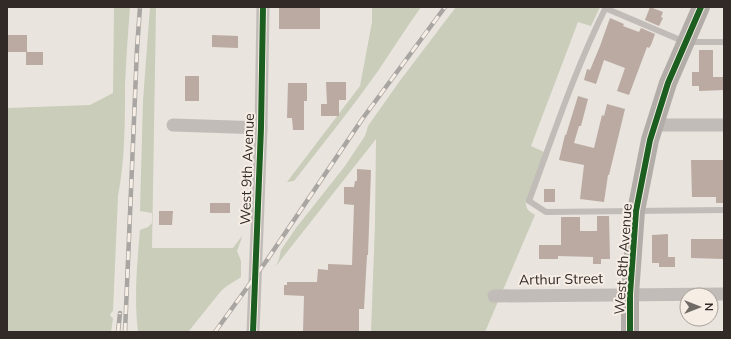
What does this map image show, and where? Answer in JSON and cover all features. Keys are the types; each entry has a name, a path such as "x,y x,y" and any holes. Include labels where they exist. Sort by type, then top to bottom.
{"street":[{"name":"West 9th Avenue","path":"253,332 261,128 263,7"},
{"name":"West 8th Avenue","path":"630,332 630,294 636,211 650,140 668,83 701,7"},
{"path":"173,125 261,128"},
{"path":"654,125 724,125"},
{"name":"Arthur Street","path":"494,296 724,294"}],"lane":[{"path":"724,42 685,42 605,8 562,112 529,201 546,212 724,210"}],"green space":[{"path":"114,7 130,7 125,76 124,141 118,196 113,311 110,316 113,318 111,332 7,332 7,108 90,105 113,93"},
{"path":"150,7 156,7 152,248 233,248 242,236 237,251 241,261 241,277 221,291 188,332 138,332 136,294 140,230 148,227 152,223 152,213 140,211 143,101"},
{"path":"372,7 421,7 378,71 347,113 294,181 287,182 360,86 372,22"},
{"path":"456,7 600,7 591,26 578,22 531,146 544,152 526,203 527,209 535,215 485,332 371,332 375,225 376,139 276,266 281,250 296,228 345,166 365,136 368,126 399,82"}],"building":[{"path":"279,7 320,7 320,29 279,29"},
{"path":"650,7 663,12 661,17 663,18 659,26 645,20"},
{"path":"610,18 624,24 623,26 639,32 641,28 655,34 651,45 649,48 647,47 629,95 617,91 625,68 604,60 596,84 584,80 587,69 590,70"},
{"path":"7,35 27,35 27,52 43,52 43,65 26,65 26,52 7,52"},
{"path":"212,35 238,36 238,48 212,47"},
{"path":"699,50 713,50 713,77 724,77 724,90 699,91 699,86 692,86 692,72 699,72"},
{"path":"185,76 199,76 199,101 185,101"},
{"path":"326,82 346,82 346,100 339,100 339,116 321,116 321,104 327,104"},
{"path":"288,83 307,83 307,101 304,101 304,130 293,130 292,118 287,118"},
{"path":"578,96 588,99 581,126 579,126 574,143 594,148 602,115 604,116 607,104 625,109 608,175 604,202 580,199 584,165 559,160 565,135"},
{"path":"691,160 724,160 724,203 716,203 716,197 692,197"},
{"path":"357,169 371,170 368,255 364,309 359,309 359,332 303,332 304,296 284,295 284,285 287,285 287,282 317,282 318,269 328,270 328,264 352,265 354,205 344,204 344,187 354,187 355,181 357,181"},
{"path":"544,189 555,189 555,202 544,202"},
{"path":"210,203 230,203 230,213 210,213"},
{"path":"159,211 173,211 172,225 159,225"},
{"path":"597,216 609,216 610,259 601,259 601,264 593,264 593,257 558,256 558,259 539,259 539,245 561,245 561,217 580,217 580,231 597,231"},
{"path":"668,234 668,257 675,257 675,267 659,267 659,263 652,263 652,235"},
{"path":"691,239 724,239 724,259 691,258"}],"railway":[{"path":"125,332 140,7"},
{"path":"215,332 267,260 363,118 445,7"},
{"path":"118,332 120,313"}],"cycle path":[{"path":"253,332 261,128 263,7"},
{"path":"630,332 630,294 636,211 650,140 668,83 701,7"}]}
